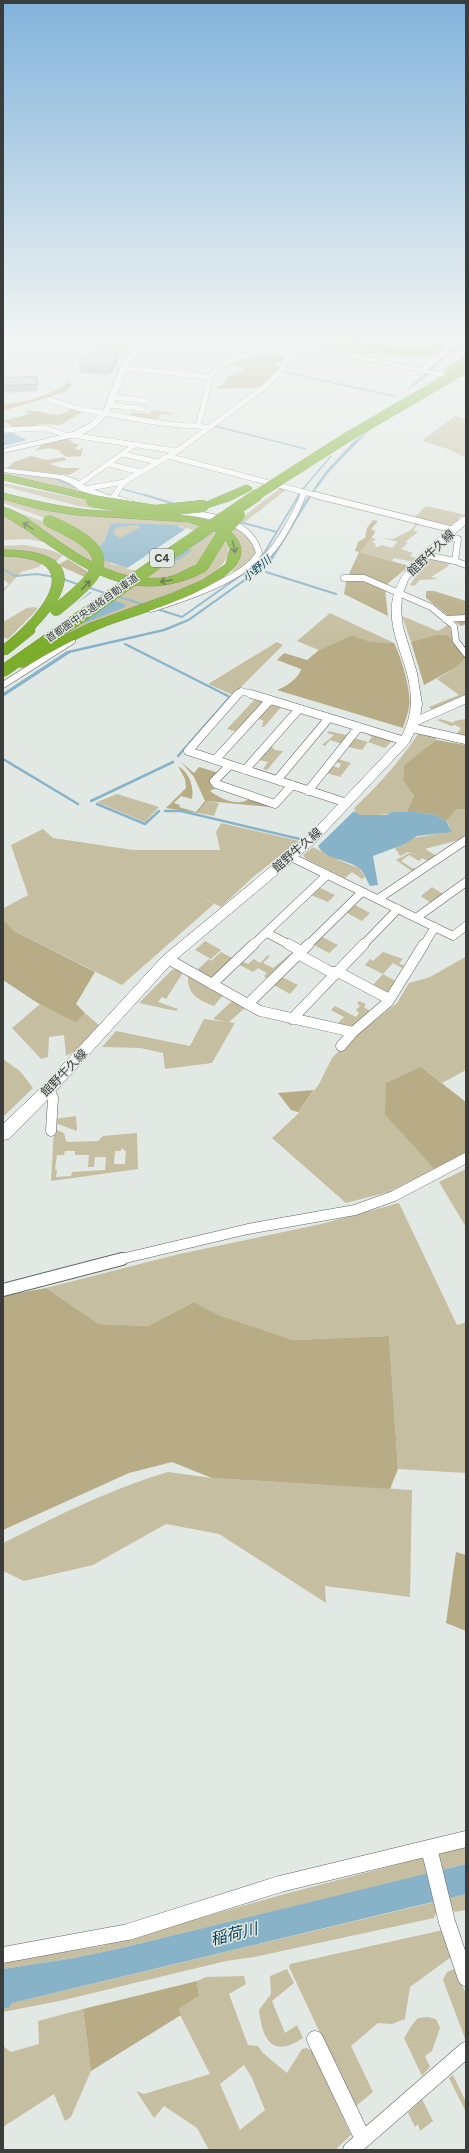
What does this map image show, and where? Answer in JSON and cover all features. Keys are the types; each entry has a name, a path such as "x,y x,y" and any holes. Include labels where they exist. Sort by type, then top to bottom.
{"highway":[{"name":"首都圏中央連絡自動車道","path":"3,661 174,542 342,438"},
{"name":"首都圏中央連絡自動車道","path":"3,671 182,545 322,451 343,438"},
{"path":"3,482 155,511 184,509 204,506 235,494 322,451"},
{"path":"3,510 101,574 121,580 137,582 170,580 190,574 202,567 210,558 225,530 240,515 269,492 316,462 322,451"},
{"path":"3,477 93,499"},
{"path":"3,489 78,509 137,516"},
{"path":"3,496 67,511 172,517 201,522 220,529 232,540 236,553 229,567 213,579 192,589 86,629 48,647 3,676"},
{"path":"3,505 49,521 72,531 88,542 97,553 98,566 95,575 84,587 3,651"},
{"path":"3,543 27,542 58,548 72,556"},
{"path":"3,553 30,555 48,561 58,571 60,578 58,587 40,615 20,637"}],"main road":[{"path":"3,451 55,438"},
{"path":"3,470 60,477 81,487 113,498"},
{"name":"館野牛久線","path":"3,1134 49,1090 168,959 211,921 313,838 405,741 413,725 416,713 417,694 395,615 398,592 408,573 426,555 459,527"}],"street":[{"path":"95,438 177,451"},
{"path":"195,438 177,451 124,482 113,498 145,506 206,516 233,524 250,534 257,544 259,553 252,565"},
{"path":"81,487 94,475 136,444"},
{"path":"124,454 157,462"},
{"path":"168,456 377,512 459,527 455,561"},
{"path":"109,464 140,472"},
{"path":"94,475 102,477"},
{"path":"109,478 124,482"},
{"path":"81,487 124,482"},
{"path":"3,685 54,650 86,634 126,618 185,598 245,570 264,559 298,506 305,492"},
{"path":"426,555 455,561 466,565"},
{"path":"344,578 364,578 431,607 454,626 456,641 466,654"},
{"path":"445,618 466,618"},
{"path":"347,803 188,751 240,691 405,741"},
{"path":"413,725 466,699"},
{"path":"215,760 270,700"},
{"path":"245,770 299,709"},
{"path":"277,780 329,718"},
{"path":"413,725 466,740"},
{"path":"308,791 359,727"},
{"path":"230,765 214,781 216,784 275,804 292,785"},
{"path":"378,899 466,840"},
{"path":"291,857 453,936 466,926"},
{"path":"212,984 327,875"},
{"path":"416,918 466,882"},
{"path":"248,1004 362,892"},
{"path":"292,1019 398,909"},
{"path":"341,1046 353,1032 389,999 435,927"},
{"path":"266,933 329,971 337,972 389,999"},
{"path":"168,959 260,1011 353,1032"},
{"path":"49,1090 53,1098 51,1131"},
{"path":"3,1290 116,1260 248,1229 355,1210 394,1196 466,1158"},
{"path":"3,1955 128,1932 280,1884 430,1855 466,1839"},
{"path":"430,1855 444,1908 466,1978"},
{"path":"314,2040 357,2144 466,2050"}],"shaded area":[{"path":"68,438 73,443 80,445 75,448 78,450 83,448 81,456 68,457 60,453 61,451 49,448 34,451 42,445"},
{"path":"425,438 466,438 466,458 448,449 422,441"},
{"path":"31,456 46,460 64,457 66,460 50,464 62,468 81,468 69,475 7,468 14,462"},
{"path":"3,473 53,478 71,485 78,491 3,475"},
{"path":"3,483 149,513 113,511 78,506 3,486"},
{"path":"282,487 287,489 245,522 239,520"},
{"path":"3,499 35,508 176,520 190,523 219,535 205,558 184,572 171,576 148,579 105,572 3,507 51,524 56,522 3,503","holes":["117,523 180,526 206,539 188,549 190,552 170,565 157,569 141,569 111,564 99,547 104,542 111,525"]},
{"path":"426,506 466,516 459,517 457,525 453,524 450,528 412,520"},
{"path":"3,513 48,543 28,539 3,540"},
{"path":"373,520 378,521 371,529 375,531 374,534 360,552 409,566 386,585 349,574 359,552 355,551 358,542 365,538 367,528"},
{"path":"417,522 419,523 413,530 418,532 405,542 408,543 401,549 413,553 410,556 417,558 414,562 394,558 392,561 360,552 370,537 376,539 372,542 376,544 374,546 378,547 381,545 392,548 398,542 384,538 393,539 411,530"},
{"path":"138,525 139,529 120,538 114,534 114,530 119,527"},
{"path":"232,526 252,541 256,551 249,564 236,572 230,570 238,560 241,550 234,536 228,531"},
{"path":"223,540 227,546 227,558 218,569 201,582 86,625 66,636 62,634 78,622 82,624 100,616 111,599 133,584 187,578"},
{"path":"25,545 50,550 63,555 55,563 3,551 3,546"},
{"path":"3,556 23,556 43,562 39,567 21,572 3,592 3,589 9,584 3,579"},
{"path":"431,558 450,563 447,567 431,577 438,579 420,580 414,586 410,585 423,565"},
{"path":"68,559 90,573 87,578 58,565"},
{"path":"353,579 359,579 385,589 388,616 344,594 346,582"},
{"path":"426,591 434,591 466,601 466,624 461,626 426,598"},
{"path":"35,607 38,609 8,639 3,637 3,622 27,608"},
{"path":"330,613 394,643 371,642 352,635 319,650 297,641"},
{"path":"402,616 438,631 449,624 452,633 452,641 448,635 435,635 411,642"},
{"path":"352,635 371,642 394,643 403,665 410,701 403,728 277,690 292,682 298,676 301,669 277,660 284,653 307,660 319,650"},
{"path":"435,635 448,635 466,658 455,668 424,685 411,642"},
{"path":"277,642 283,645 233,695 208,684"},
{"path":"466,658 466,697 433,711 429,707 459,695 437,679 455,668"},
{"path":"256,698 265,701 237,732 227,729"},
{"path":"270,703 282,706 264,727 253,724 262,726 264,721 257,718"},
{"path":"440,719 454,723 454,721 466,719 466,736 456,735 461,728 455,725 451,726 437,720"},
{"path":"352,730 353,731 342,744 330,740 325,746 322,745 334,735 327,733 329,731 346,735"},
{"path":"361,731 393,740 385,748 368,742 372,737"},
{"path":"420,731 436,735 436,740 404,765 403,780 414,796 406,814 357,814 354,808 389,772"},
{"path":"354,738 368,742 362,750 348,747"},
{"path":"436,740 466,745 466,809 457,809 446,821 436,815 415,812 406,814 414,796 403,780 404,765"},
{"path":"271,746 275,750 283,751 267,770 263,769 268,762 259,760"},
{"path":"338,759 351,763 340,777 327,773 332,766 339,768 341,764 336,762"},
{"path":"181,762 194,773 199,767 219,773 210,784 218,787 210,791 218,796 235,802 245,801 250,798 268,804 270,807 207,801 198,813 166,808 186,788 185,779 178,766 186,772 192,785 192,799 181,796 174,803 180,805 179,807 196,812 205,801 194,777"},
{"path":"117,794 159,807 145,822 97,802"},
{"path":"207,801 219,803 214,816 198,813"},
{"path":"457,809 466,809 466,838 425,849 437,856 428,861 422,858 419,861 409,855 401,861 412,868 417,869 413,872 396,860 409,853 415,855 408,852 400,856 395,848 413,838 442,833 450,827 446,821"},
{"path":"221,823 299,841 253,877 221,907 197,895 214,904 122,985 14,931 3,919 4,908 28,895 11,845 43,829 53,838 133,850 220,850 216,832"},
{"path":"313,847 338,860 359,868 365,877 362,879 352,872 345,878 306,859 303,855"},
{"path":"318,887 335,895 328,902 311,895"},
{"path":"432,887 443,894 431,903 421,896"},
{"path":"355,905 370,913 362,921 347,913"},
{"path":"3,919 14,931 95,972 76,1004 85,1013 76,1023 36,1002 3,980"},
{"path":"322,937 338,945 329,953 314,945"},
{"path":"205,941 221,950 211,959 195,950"},
{"path":"221,952 234,959 214,978 210,979 190,966 197,970 209,959 211,961"},
{"path":"293,952 294,954 278,970 274,968 277,970 267,980 264,976 267,973 258,968 253,972 238,964 241,961 248,964 254,959 260,963 268,955 270,956 263,963 273,968"},
{"path":"383,952 403,959 399,963 406,967 404,969 393,963 383,974 365,965 370,959 373,961"},
{"path":"465,957 466,1070 442,1083 421,1067 385,1115 435,1170 388,1192 346,1203 272,1138 299,1113 298,1112 319,1084 332,1058 351,1039 397,1003 409,983 430,977"},
{"path":"172,970 181,970 182,974 166,999 162,997 158,1002 178,1009 176,1011 139,1003"},
{"path":"383,974 397,982 387,994 372,986"},
{"path":"188,976 193,977 223,995 214,1006 199,999 190,988"},
{"path":"282,977 298,985 290,994 274,985"},
{"path":"233,1000 246,1007 229,1022 235,1023 212,1063 165,1069 163,1053 140,1048 102,1047 116,1031 190,1046 204,1019 226,1022 213,1019"},
{"path":"359,1001 366,1004 364,1007 370,1011 354,1027 336,1025 344,1017 331,1010 335,1006 356,1017 359,1013 356,1010 360,1006 357,1003"},
{"path":"40,1004 76,1023 85,1013 101,1027 79,1049 66,1056 64,1035 49,1037 48,1057 41,1059 12,1028"},
{"path":"3,1059 20,1071 33,1088 3,1117"},
{"path":"421,1067 466,1102 466,1153 435,1170 385,1115 386,1083"},
{"path":"314,1090 298,1112 291,1110 278,1093"},
{"path":"76,1116 77,1131 55,1123 55,1119"},
{"path":"54,1129 64,1133 66,1141 69,1142 98,1141 103,1136 137,1133 138,1169 51,1181","holes":["121,1148 126,1151 125,1164 114,1164 115,1151 121,1151","65,1151 75,1151 75,1155 89,1155 88,1167 94,1167 95,1157 106,1157 105,1170 72,1172 71,1176 56,1177 57,1170 55,1169 57,1155 64,1155"]},
{"path":"466,1169 466,1227 439,1182"},
{"path":"399,1203 457,1325 466,1322 466,1473 398,1469 389,1336 293,1340 219,1315 194,1302 148,1326 99,1324 46,1288 175,1255 321,1224"},
{"path":"46,1288 99,1324 148,1326 194,1302 219,1315 293,1340 389,1336 398,1469 390,1489 212,1478 172,1462 129,1473 3,1530 3,1296"},
{"path":"168,1472 212,1478 412,1490 410,1597 325,1586 326,1603 219,1534 166,1524 93,1565 24,1581 3,1571 3,1543 64,1513 125,1486"},
{"path":"456,1552 466,1555 466,1631 446,1623"},
{"path":"466,1846 466,1864 441,1870 438,1854"},
{"path":"422,1858 428,1874 117,1949 74,1958 3,1969 3,1962 102,1946 281,1895"},
{"path":"466,1894 466,1910 455,1912 451,1909 448,1898"},
{"path":"435,1902 437,1910 434,1918 254,1957 226,1961 64,2000 3,2012 3,2009 9,2008 12,2003"},
{"path":"443,1930 451,1957 410,1987 405,2019 392,2024 378,2023 351,2046 373,2092 355,2107 289,1967 290,1964"},
{"path":"287,1969 294,1983 272,2001 285,2033 297,2025 303,2038 283,2047 270,2043 266,2037 260,2020 259,2010 271,1994 270,1976"},
{"path":"454,1969 457,1972 466,1994 466,2041 443,1980 447,1972"},
{"path":"244,1976 246,1984 229,1994 248,2045 258,2046 263,2053 287,2073 302,2049 307,2048 313,2052 351,2135 335,2150 209,2150 197,2128 164,2106 154,2118 136,2091 144,2094 210,2074 177,2009 199,1996 197,1981 206,1977","holes":["244,2065 252,2078 265,2110 240,2130 220,2084"]},
{"path":"197,1981 199,1996 178,2009 181,2015 91,2071 83,2009"},
{"path":"83,2009 91,2071 71,2117 65,2121 54,2094 3,2127 3,2046 11,2052 39,2044 38,2021"},
{"path":"428,2017 436,2019 440,2028 432,2051 425,2056 430,2067 422,2076 404,2038 418,2018"},
{"path":"453,2075 466,2102 466,2112 449,2078"},
{"path":"422,2099 433,2121 420,2131 418,2124 415,2127 408,2113"}],"water":[{"path":"3,438 24,438 27,440 3,446"},
{"path":"362,438 330,471 314,492 273,559 259,571 189,621 165,631 70,653 3,697 3,693 67,651 163,629 188,619 254,572 271,556 303,504 326,471 355,440"},
{"path":"111,524 176,525 206,539 188,549 193,550 169,564 157,568 132,568 106,561 92,554 104,542","holes":["138,525 139,528 120,538 114,534 114,530 119,527"]},
{"path":"90,592 125,604 125,607 82,624 59,618"},
{"path":"354,811 360,815 387,815 392,812 415,812 436,815 446,821 452,832 417,836 405,844 373,856 378,885 370,886 359,868 331,857 321,851 318,846"},
{"name":"稲荷川","path":"466,1864 466,1894 12,2003 9,2008 3,2009 3,1969 74,1958 117,1949"}],"pier":[{"path":"353,438 357,438 346,445"},
{"path":"187,528 205,535 139,571 126,569"},
{"path":"94,591 113,598 75,625 57,619 58,616"}],"waterway":[{"path":"264,438 306,449"},
{"path":"303,489 331,456"},
{"path":"3,472 37,476"},
{"path":"54,478 93,495"},
{"path":"122,489 148,496"},
{"path":"145,495 175,504"},
{"path":"277,532 299,495"},
{"path":"236,521 277,532"},
{"name":"小野川","path":"263,555 277,532"},
{"name":"小野川","path":"157,609 182,617 254,566"},
{"path":"3,569 15,576 37,574 55,577"},
{"name":"小野川","path":"266,572 336,594"},
{"path":"60,578 80,585"},
{"path":"87,587 108,594"},
{"path":"116,596 145,605"},
{"path":"125,644 226,695"},
{"path":"178,756 230,697 226,695"},
{"path":"3,759 78,804"},
{"path":"91,801 173,762"},
{"path":"97,804 145,824 159,811"},
{"path":"165,811 181,811 304,840"}]}
